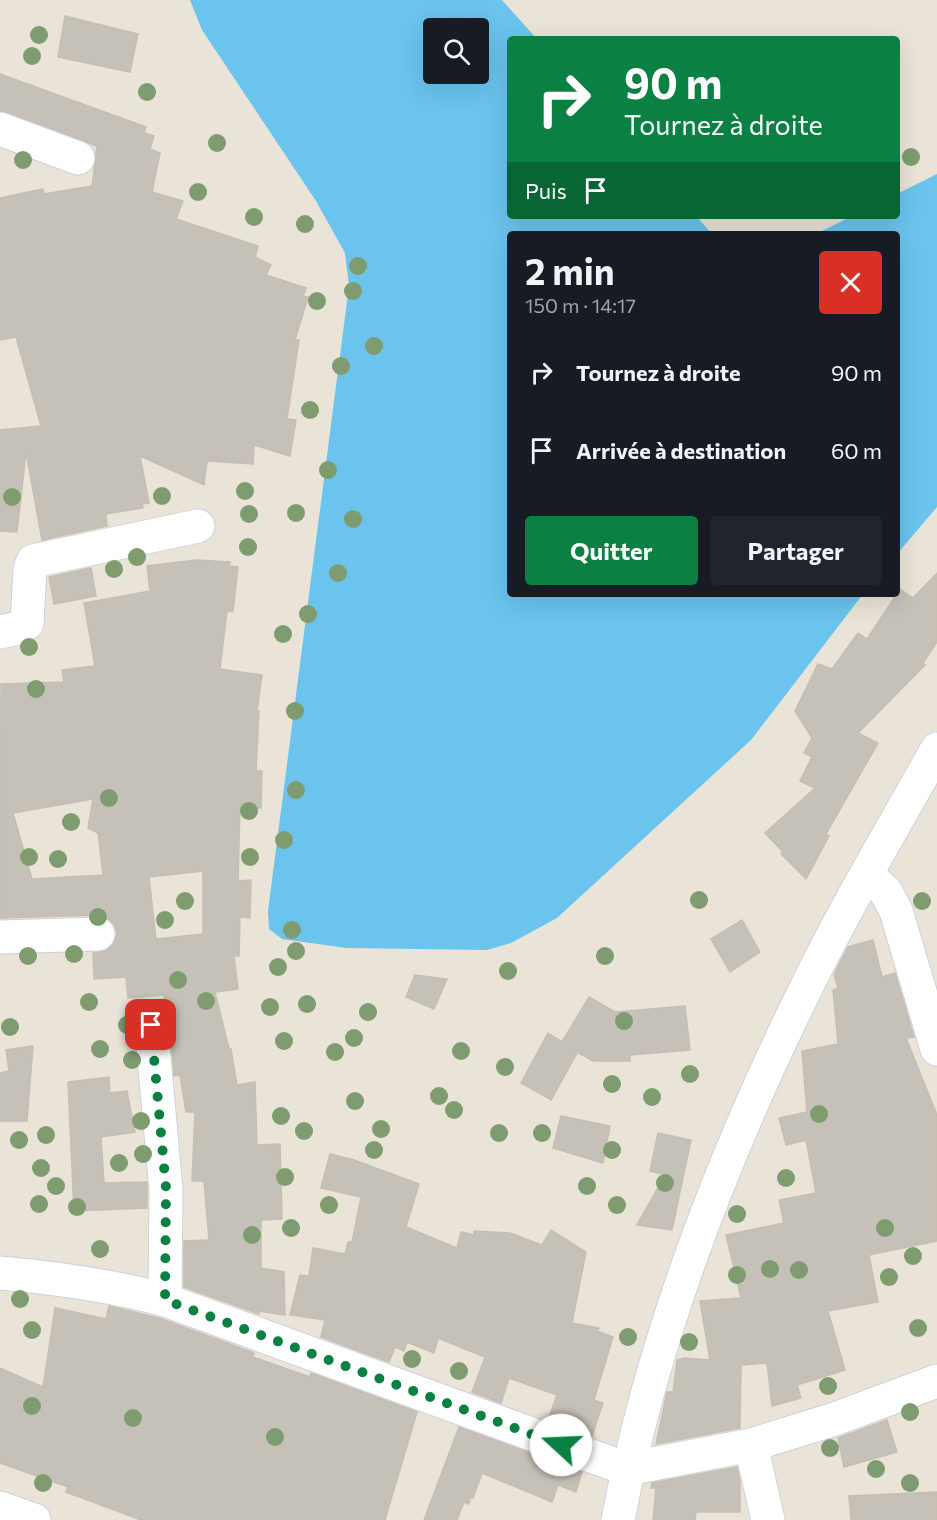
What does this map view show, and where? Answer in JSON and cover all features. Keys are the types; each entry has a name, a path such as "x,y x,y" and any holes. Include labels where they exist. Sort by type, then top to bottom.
{"street":[{"path":"0,129 78,158"},
{"path":"0,632 19,628 27,623 30,569 33,561 198,526"},
{"path":"618,1520 627,1469 689,1260 740,1133 806,987 937,749"},
{"path":"867,874 886,892 896,911 937,1049"},
{"path":"0,937 98,934"},
{"path":"151,1025 166,1179 165,1300"},
{"path":"0,1273 76,1280 125,1289 165,1300 627,1469 751,1445 832,1420 937,1381"},
{"path":"751,1445 768,1520"},
{"path":"0,1508 34,1520"}],"water":[{"path":"190,0 502,0 534,36 507,36 507,219 699,219 709,231 507,231 507,597 861,597 751,740 557,918 511,943 487,950 346,948 282,939 269,929 268,911 349,286 345,253 316,201 202,30"},
{"path":"937,174 937,507 900,550 900,231 822,231 846,219 900,219 900,192"}],"building":[{"path":"65,16 138,34 130,72 58,57"},
{"path":"0,74 146,127 144,133 154,136 150,149 160,153 152,192 183,201 176,219 258,246 255,257 271,265 266,275 306,288 303,296 308,297 295,340 299,340 287,419 296,420 290,456 254,445 253,464 207,461 204,485 140,456 149,503 142,504 143,508 106,514 107,526 42,540 26,452 17,532 0,531 0,430 41,426 16,337 0,340 0,198 43,189 44,194 92,186 97,146 0,111"},
{"path":"197,560 230,562 229,566 238,567 233,612 227,611 220,669 262,675 257,711 259,711 256,771 262,771 261,808 240,807 238,881 251,880 250,918 240,917 239,956 234,956 238,989 215,992 229,1049 231,1049 237,1085 255,1082 257,1145 280,1144 282,1219 261,1220 261,1268 284,1272 285,1315 259,1311 259,1314 184,1287 184,1241 209,1240 204,1181 192,1181 195,1112 186,1112 180,1075 174,1076 170,1023 164,1012 164,995 128,998 126,977 94,979 93,953 107,950 114,943 117,934 114,924 107,918 97,915 0,918 1,684 64,682 62,670 95,666 84,603 150,591 147,566","holes":["93,799 88,828 98,833 103,875 32,879 13,813","203,871 203,934 156,939 149,877"]},
{"path":"91,568 96,596 54,604 49,577"},
{"path":"937,573 937,642 923,663 925,665 858,733 878,743 826,834 829,836 806,879 781,854 783,852 765,833 815,788 800,781 812,757 804,753 812,738 795,711 818,664 832,669 858,633 867,639 895,597 900,597 900,589 913,598"},
{"path":"742,920 760,952 730,972 711,939"},
{"path":"873,940 882,977 895,973 914,1037 906,1038 937,1115 937,1241 869,1255 878,1302 828,1311 845,1370 797,1385 801,1398 772,1406 767,1363 741,1365 740,1428 656,1444 667,1392 673,1392 677,1360 684,1358 710,1360 700,1301 741,1298 726,1235 784,1223 779,1200 816,1193 806,1140 786,1145 779,1118 807,1112 802,1051 838,1044 833,990 838,988 834,974 848,947"},
{"path":"415,975 447,979 434,1009 406,997"},
{"path":"589,997 615,1012 685,1006 690,1050 630,1055 630,1061 593,1061 568,1047 577,1053 551,1100 521,1083 548,1033 562,1042"},
{"path":"33,1046 27,1121 0,1121 0,1073 9,1071 6,1050"},
{"path":"109,1077 110,1093 127,1091 135,1132 101,1137 104,1183 147,1182 147,1208 74,1211 68,1082"},
{"path":"561,1116 610,1126 603,1163 553,1148"},
{"path":"658,1133 691,1140 672,1230 637,1225 665,1175 650,1171"},
{"path":"330,1154 354,1160 419,1184 406,1227 457,1248 461,1232 474,1235 474,1231 510,1233 542,1245 551,1230 586,1252 572,1323 599,1328 597,1331 613,1337 594,1400 603,1403 592,1436 548,1420 557,1395 509,1378 501,1403 472,1392 485,1357 438,1338 434,1353 407,1342 404,1351 395,1347 389,1362 321,1337 325,1320 290,1315 300,1275 309,1276 313,1248 345,1254 348,1242 352,1242 361,1197 321,1188"},
{"path":"109,1306 159,1318 254,1353 253,1357 310,1377 311,1373 417,1412 385,1520 141,1520 66,1492 68,1487 0,1463 0,1368 43,1387 55,1308 106,1319"},
{"path":"887,1420 897,1452 844,1467 838,1438"},
{"path":"459,1427 582,1472 576,1492 558,1485 552,1502 482,1473 473,1498 470,1497 469,1504 464,1502 457,1520 424,1520"},
{"path":"737,1467 740,1481 740,1512 696,1512 695,1520 653,1520 656,1488 651,1488 652,1483"},
{"path":"937,1492 937,1520 851,1520 849,1496"}],"route":[{"path":"151,1025 164,1139 165,1300 561,1445"}]}
